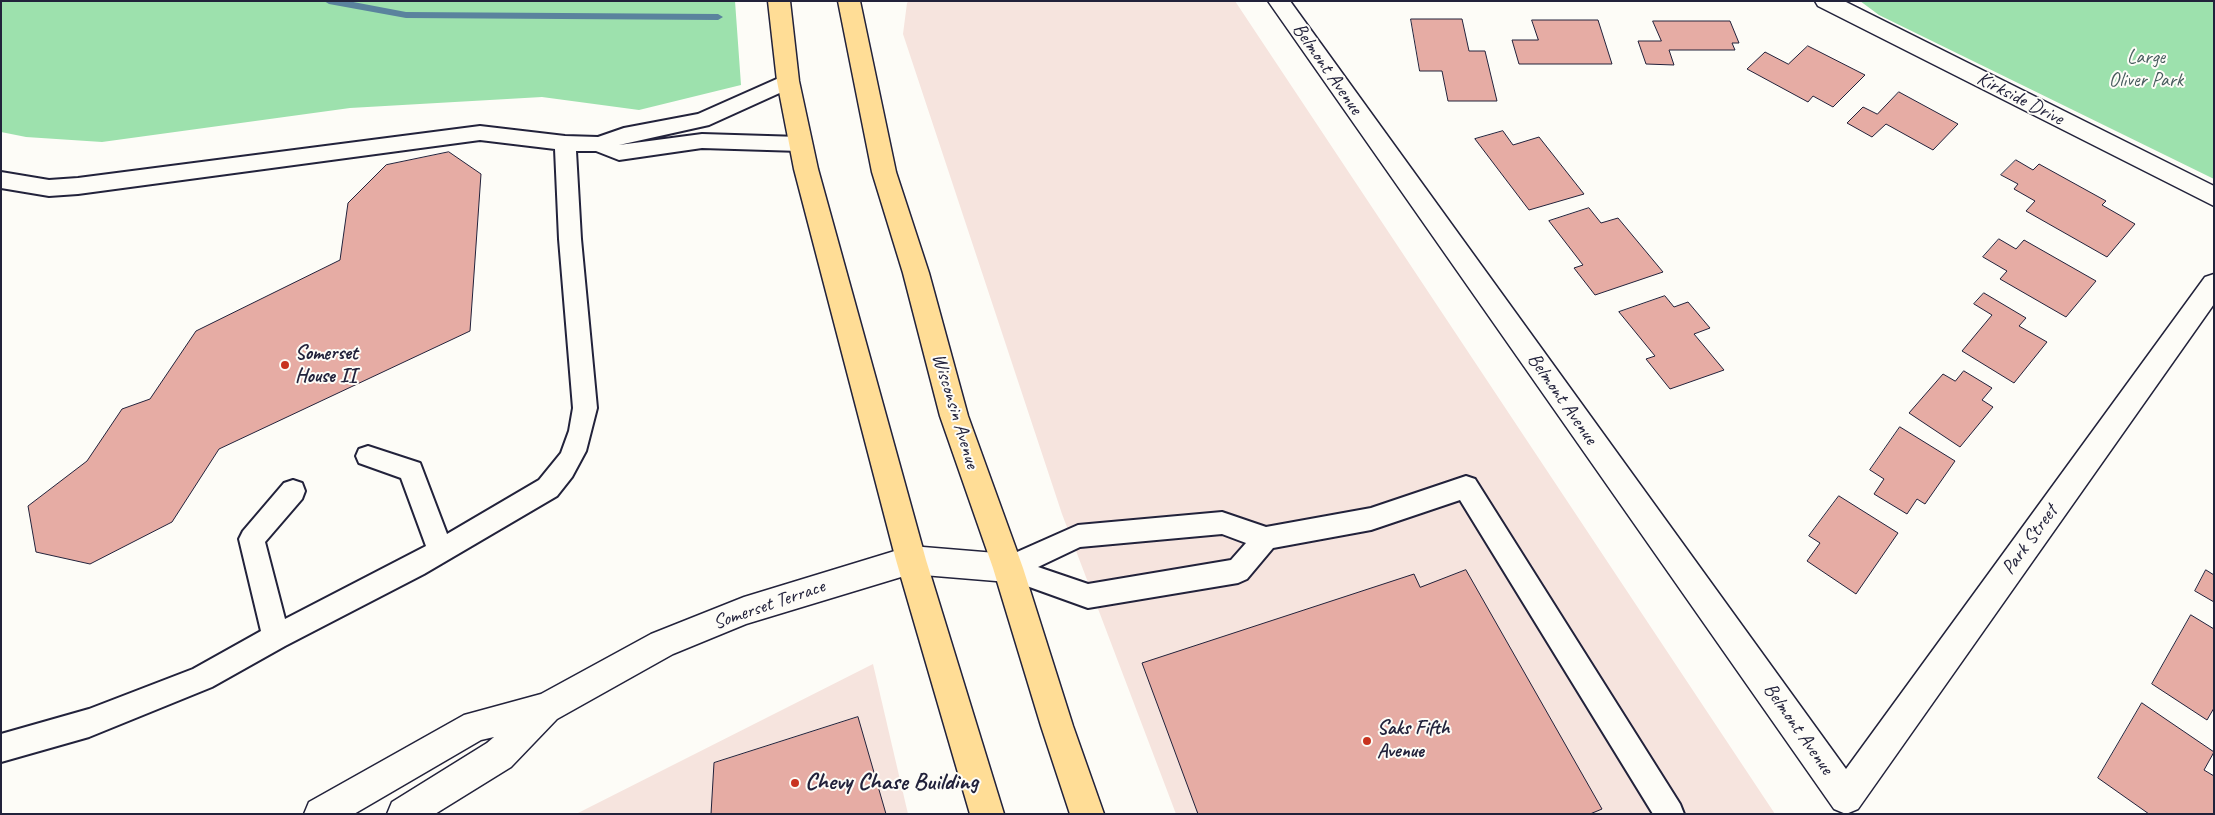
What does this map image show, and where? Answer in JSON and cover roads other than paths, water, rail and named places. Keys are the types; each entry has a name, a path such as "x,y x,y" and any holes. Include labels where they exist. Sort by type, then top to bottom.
{"main road":[{"path":"779,1 788,81 800,144 911,560 987,814"},
{"name":"Wisconsin Avenue","path":"849,1 884,172 916,273 954,416 1008,568 1056,726 1087,814"}],"street":[{"name":"Belmont Avenue","path":"1279,1 1846,797"},
{"name":"Kirkside Drive","path":"1826,1 2214,197"},
{"name":"Park Street","path":"1846,797 2214,284"},
{"name":"Somerset Terrace","path":"322,814 476,726 546,708 662,644 744,611 911,560 1008,568"},
{"name":"Somerset Terrace","path":"404,814 499,755 546,708"}],"lane":[{"path":"1,180 49,188 78,186 480,133 566,143 599,144 624,135 702,120 788,81"},
{"path":"599,144 619,153 702,141 800,144"},
{"path":"1,748 89,723 193,682 440,551 548,488 561,475 573,457 581,435 585,408 570,239 566,143"},
{"path":"368,456 410,471 440,551"},
{"path":"1008,568 1078,536 1222,524 1266,538 1371,519 1466,487 1670,814"},
{"path":"276,637 252,539 292,491"},
{"path":"1008,568 1088,596 1238,571 1266,538"}],"waterway":[{"path":"329,1 406,15 718,17"}],"place":[{"name":"Somerset House II","path":"285,365"},
{"name":"Saks Fifth Avenue","path":"1367,741"},
{"name":"Chevy Chase Building","path":"795,783"}],"park label":[{"name":"Large Oliver Park","path":"2146,70"}]}
